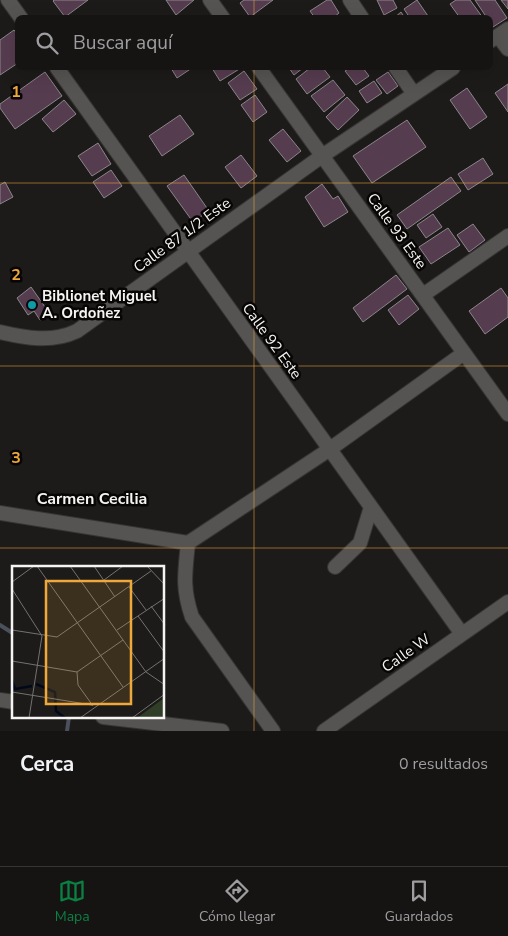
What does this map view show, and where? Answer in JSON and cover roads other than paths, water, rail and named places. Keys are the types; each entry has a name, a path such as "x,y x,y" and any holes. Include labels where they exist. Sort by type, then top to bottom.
{"street":[{"path":"8,0 19,15"},
{"path":"210,0 221,15"},
{"path":"350,0 360,15"},
{"path":"499,35 508,49"},
{"name":"Calle 92 Este","path":"57,70 462,634"},
{"name":"Calle 93 Este","path":"260,70 508,414"},
{"path":"397,70 414,94"},
{"name":"Calle 87 1/2 Este","path":"0,332 52,338 77,331 322,156 449,70"},
{"path":"423,295 508,236"},
{"path":"0,513 188,543 330,449 464,353"},
{"path":"335,567 360,543 371,507"},
{"path":"188,543 184,580 186,599 192,617 273,731"},
{"name":"Calle W","path":"324,731 508,602"},
{"path":"112,718 222,731"}],"waterway":[{"path":"0,625 12,633"},
{"path":"67,731 69,718"}],"place":[{"name":"Biblionet Miguel A. Ordoñez","path":"32,305"}],"district":[{"name":"Carmen Cecilia","path":"92,498"}]}
